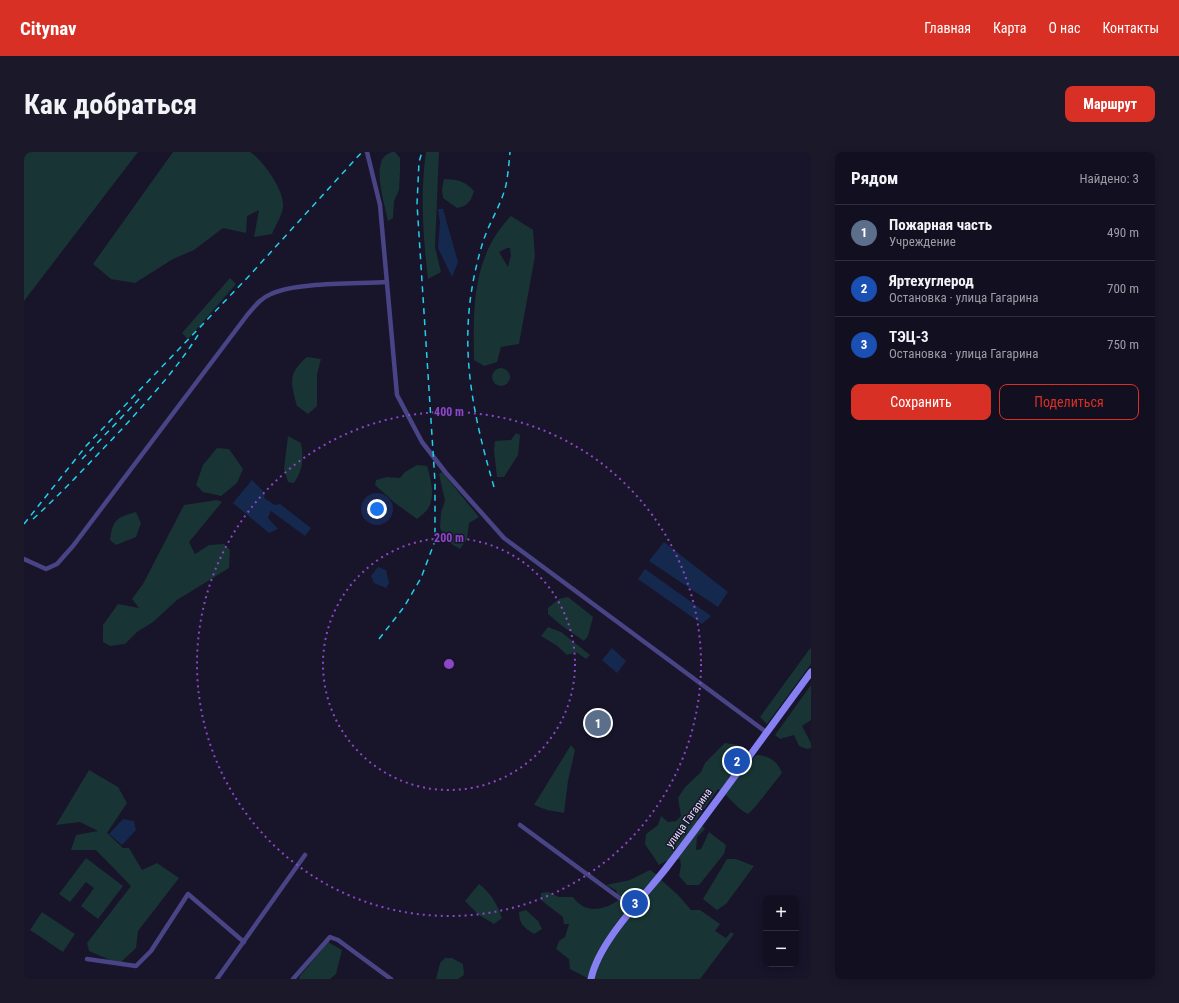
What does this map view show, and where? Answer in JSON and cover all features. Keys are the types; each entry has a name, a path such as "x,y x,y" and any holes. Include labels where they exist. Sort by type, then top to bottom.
{"main road":[{"name":"улица Гагарина","path":"591,979 595,964 609,940 667,866 811,672"}],"street":[{"path":"367,152 380,205 397,395 422,442 446,473 504,538 766,732"},
{"path":"24,559 46,569 57,564 74,546 248,314 265,297 278,291 300,287 387,282"},
{"path":"520,825 634,908"},
{"path":"217,979 305,855"},
{"path":"87,959 136,966 151,951 188,894 244,942"},
{"path":"293,979 330,937 338,940 391,979"}],"green space":[{"path":"24,152 138,152 24,301"},
{"path":"173,152 250,152 255,156 272,176 283,200 281,214 272,234 254,237 259,210 247,216 246,233 223,228 194,250 173,259 135,283 111,279 93,264"},
{"path":"392,152 395,152 400,158 399,190 394,201 393,218 388,221 382,192 380,169 384,157"},
{"path":"426,152 439,152 435,247 441,272 428,279 423,216 423,184"},
{"path":"444,179 460,181 470,187 474,191 472,198 464,206 457,208 443,198 442,189"},
{"path":"511,216 533,230 535,256 519,344 501,347 497,362 484,366 474,360 475,302 482,265 498,232","holes":["510,248 511,255 508,267 499,252"]},
{"path":"230,278 236,284 188,339 182,333"},
{"path":"307,357 321,359 317,374 317,406 308,414 297,406 292,385 293,374"},
{"path":"501,368 507,371 510,377 507,383 501,386 495,383 492,377 495,371"},
{"path":"516,433 520,435 518,455 504,477 497,477 494,451 495,441 511,440"},
{"path":"288,436 301,443 302,449 301,469 294,483 288,482 284,469"},
{"path":"217,448 229,449 243,469 237,483 221,496 203,492 196,485 203,465"},
{"path":"417,465 427,466 432,494 430,505 427,510 417,519 395,503 375,485 376,480 387,477 400,478 405,472"},
{"path":"442,472 479,517 469,523 467,539 460,549 448,542 440,528 441,512 445,501 439,474"},
{"path":"217,500 222,502 189,542 195,554 209,545 224,544 230,550 229,568 177,600 153,622 137,632 125,644 110,646 103,642 103,625 118,604 139,608 132,599 143,584 184,505"},
{"path":"136,512 141,523 136,537 116,545 110,540 114,524 120,518"},
{"path":"568,597 593,617 588,636 584,641 562,626 548,614 548,608 559,599"},
{"path":"548,627 561,632 590,655 586,659 576,652 567,655 556,645 541,636"},
{"path":"811,647 811,664 767,724 760,717"},
{"path":"811,685 811,720 802,726 811,743 811,748 807,749 799,746 794,735 780,739 775,735"},
{"path":"725,743 738,745 752,759 757,755 769,758 775,762 782,773 748,814 740,809 718,789 697,819 705,829 697,837 696,850 701,849 709,832 726,845 724,854 699,885 687,885 679,876 681,865 680,859 668,860 659,865 645,844 646,834 658,825 661,816 668,822 676,821 681,816 678,798 685,787 701,772 705,763"},
{"path":"571,745 575,750 568,781 564,813 547,810 534,805"},
{"path":"89,770 118,787 127,803 107,833 123,848 129,848 142,870 157,863 179,878 138,931 136,948 119,964 89,951 87,943 131,886 96,850 71,850 76,835 98,831 80,822 56,825"},
{"path":"86,858 123,886 98,919 81,906 94,888 86,882 70,902 59,894"},
{"path":"727,859 736,859 754,866 726,904 717,910 703,899"},
{"path":"650,870 657,875 636,898 607,936 593,964 589,979 570,969 569,959 556,949 559,941 565,937 569,924 564,924 563,917 541,900 541,893 548,892 559,897 573,897 583,906 595,909 601,908 619,900 616,890 606,885 630,880"},
{"path":"661,880 678,895 691,910 700,910 720,924 715,931 726,938 731,932 734,934 700,979 594,979 606,951 614,939"},
{"path":"479,884 493,899 502,918 494,924 479,915 465,901"},
{"path":"526,910 538,921 542,929 534,934 525,928 520,920 519,912"},
{"path":"42,912 75,934 63,952 30,930"},
{"path":"328,942 342,950 336,974 330,979 299,979 300,976"},
{"path":"445,958 452,958 463,964 464,975 458,979 436,979 440,963"}],"water":[{"path":"438,209 443,209 458,262 452,277 438,248 440,222"},
{"path":"252,480 265,493 264,498 275,505 280,504 311,528 305,536 271,511 268,518 278,529 269,533 233,503"},
{"path":"664,542 728,592 718,607 649,561"},
{"path":"378,567 386,570 389,583 386,588 374,583 371,576"},
{"path":"645,569 711,616 702,624 638,579"},
{"path":"612,648 626,661 617,673 602,660"},
{"path":"123,819 134,821 136,830 122,845 109,834"}],"railway":[{"path":"24,524 86,446 249,276 362,152"},
{"path":"379,639 404,607 421,578 435,541 435,482 417,204 419,162 422,152"},
{"path":"494,487 485,455 472,396 468,337 469,307 474,277 482,245 504,193 510,152"},
{"path":"33,519 56,498 142,407 162,384 190,348 198,335"},
{"path":"82,459 140,398"}],"place":[{"name":"Пожарная часть","path":"598,723"},
{"name":"Яртехуглерод","path":"737,761"},
{"name":"ТЭЦ-3","path":"635,903"}]}
